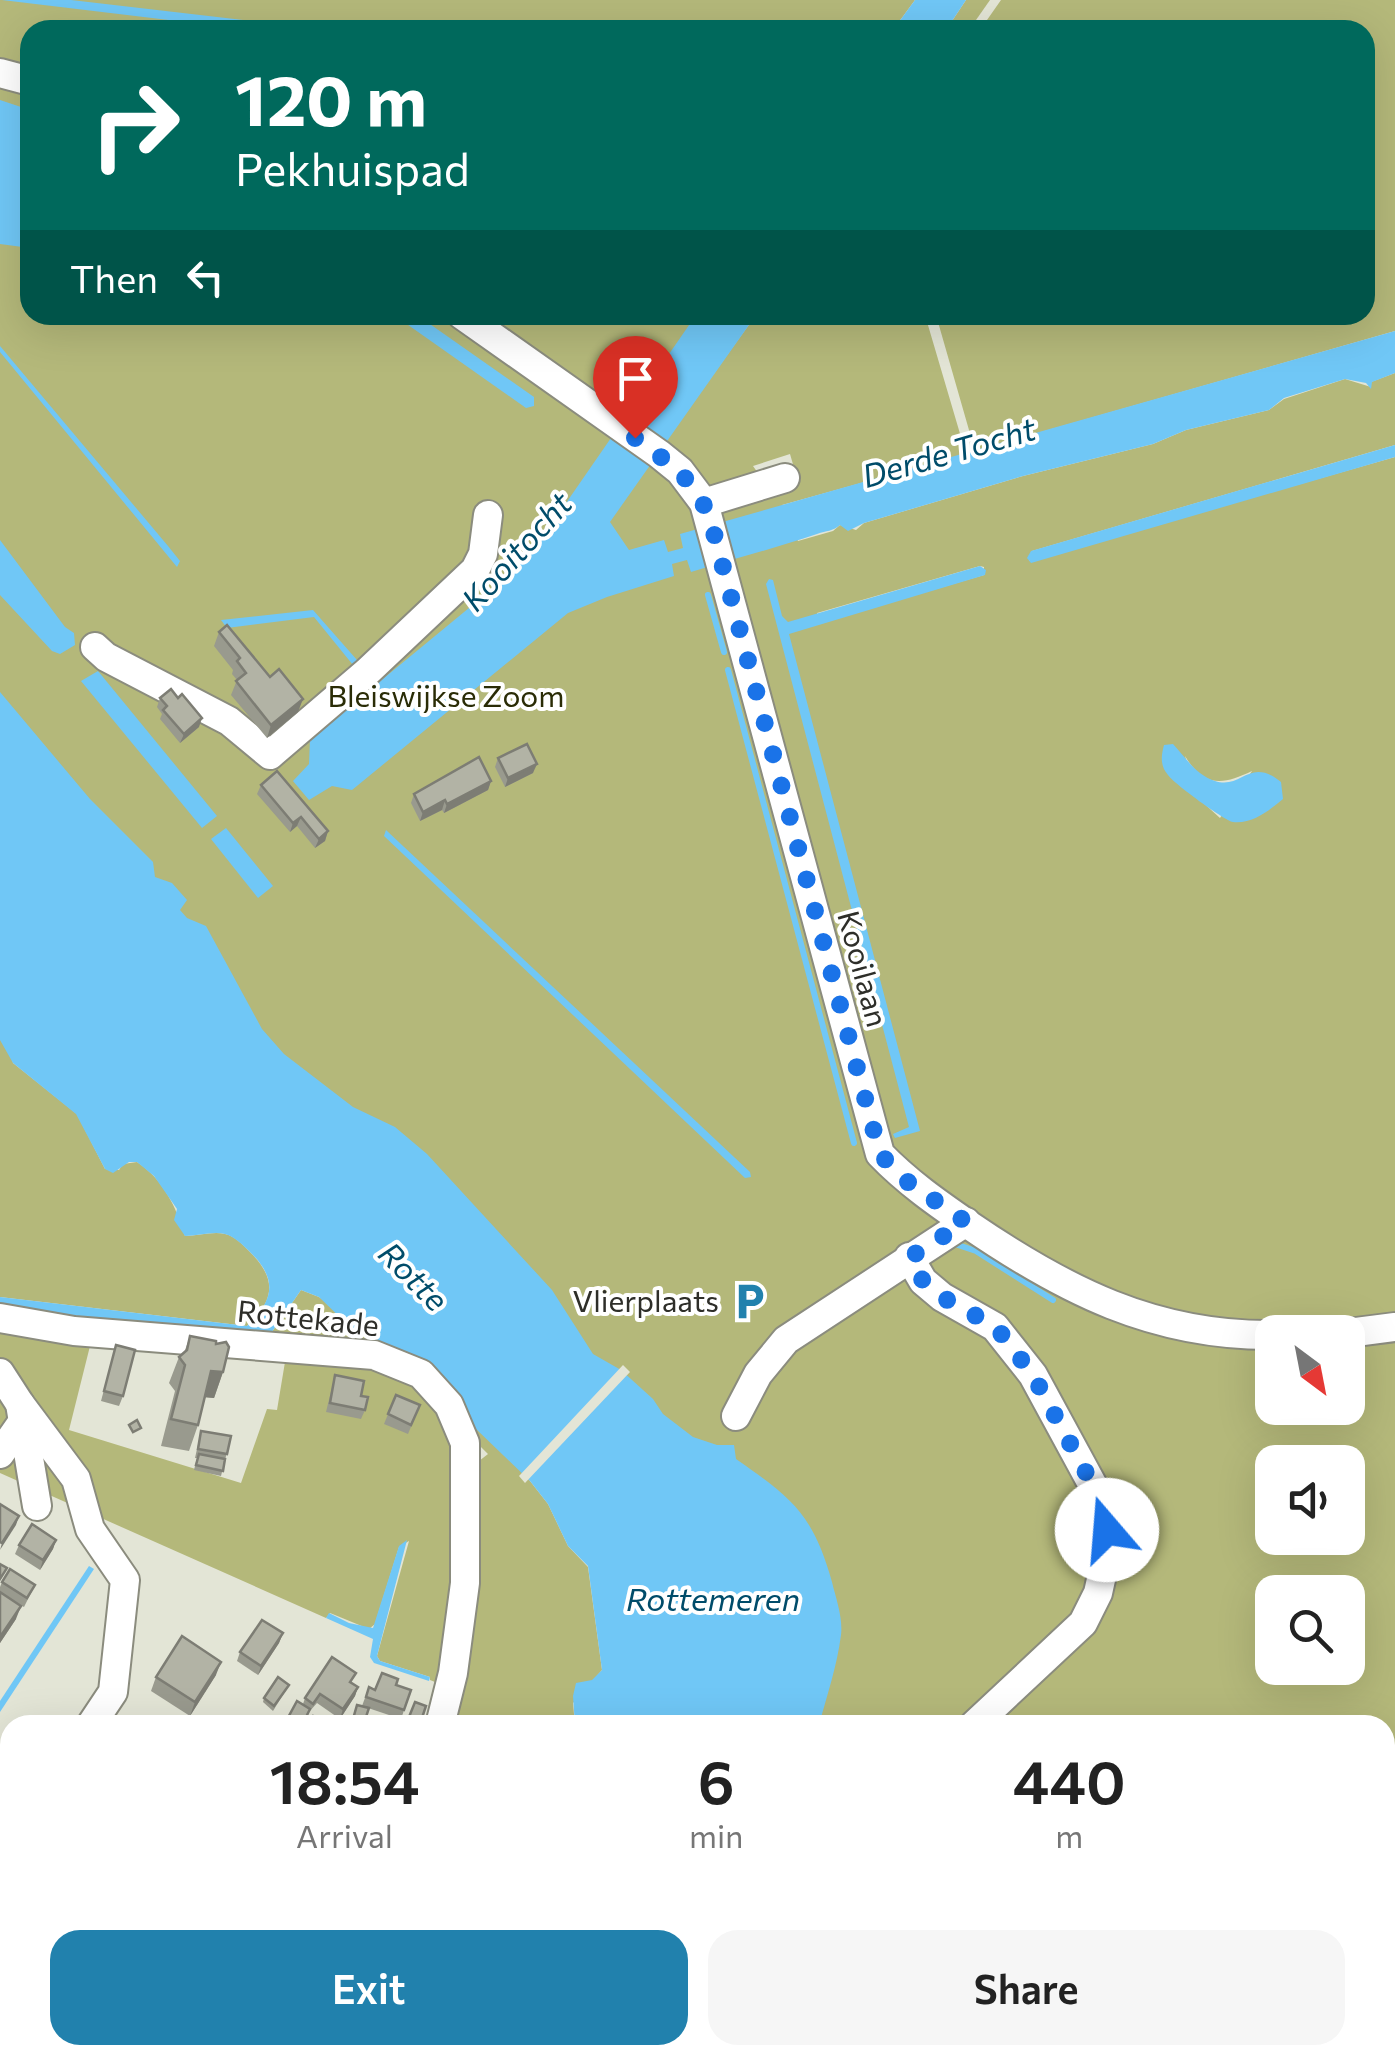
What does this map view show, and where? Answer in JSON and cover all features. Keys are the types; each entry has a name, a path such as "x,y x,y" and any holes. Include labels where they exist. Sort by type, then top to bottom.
{"street":[{"name":"Kooilaan","path":"476,325 659,454 680,471 708,512 880,1154 905,1180 1032,1268 1116,1308 1210,1331 1255,1335"},
{"path":"708,512 786,478"},
{"path":"96,647 106,658 229,721 270,755 368,672 475,570 483,554 488,515"},
{"path":"736,1416 758,1374 786,1340 966,1222"},
{"path":"910,1257 923,1281 942,1297 996,1327 1033,1375 1103,1504 1106,1557 1098,1594 1083,1623 985,1715"},
{"name":"Rottekade","path":"0,1318 74,1331 374,1355 421,1374 449,1406 465,1443 465,1583 454,1673 443,1715"},
{"path":"1365,1331 1395,1327"},
{"path":"0,1374 22,1412 76,1479 90,1530 125,1580 114,1692 98,1715"},
{"path":"0,1454 22,1412"},
{"path":"22,1412 37,1506"}],"green space":[{"name":"Bleiswijkse Zoom","path":"0,0 915,0 900,20 20,20 20,325 723,325 698,395 749,325 928,325 966,454 782,505 798,541 833,531 840,525 856,530 864,523 1023,476 1269,410 1284,399 1345,379 1371,387 1371,382 1395,373 1395,445 1032,551 1029,561 1395,457 1395,1715 766,1715 0,746","holes":["790,454 799,485 774,496 753,466","984,567 984,575 818,623 817,613","1185,756 1199,774 1215,781 1252,771 1220,818 1198,798"]},
{"path":"966,0 990,0 976,20 953,20"},
{"path":"1001,0 1395,0 1395,331 975,451 939,325 1375,325 1375,20 987,20"},
{"path":"0,1002 13,1063 77,1114 105,1169 119,1170 123,1164 137,1162 168,1195 185,1236 229,1235 259,1262 269,1290 263,1308 247,1326 0,1297"},
{"path":"301,1290 319,1297 378,1340 433,1372 530,1481 548,1504 568,1546 588,1567 602,1670 573,1703 574,1715 449,1715 474,1465 488,1454 476,1442 444,1389 267,1339"},
{"path":"0,1325 92,1338 69,1430 241,1483 267,1409 277,1410 286,1356 337,1356 422,1381 453,1432 457,1557 440,1684 380,1661 377,1656 409,1541 399,1547 375,1624 369,1629 330,1613 326,1618 0,1473"}],"water":[{"path":"2,0 71,0 243,20 169,20"},
{"path":"915,0 966,0 953,20 900,20"},
{"path":"0,100 20,107 20,247 0,244"},
{"path":"408,325 431,325 534,397 534,406 526,408"},
{"path":"689,325 749,325 610,522 629,550 664,540 668,552 683,548 680,534 1395,331 1395,373 1372,382 1371,389 1366,383 1345,379 1284,398 1269,410 1023,476 848,531 840,525 691,572 687,560 672,564 674,576 568,613 352,790 332,786 309,800 293,781 309,764 310,739 509,575 537,545"},
{"path":"0,346 168,546 180,561 177,567 0,352"},
{"path":"1395,445 1395,457 1031,563 1027,558 1031,551"},
{"path":"0,540 65,627 74,633 75,645 60,654 52,651 0,595"},
{"path":"980,566 986,570 985,575 789,634 920,1131 895,1138 893,1134 909,1127 766,584 773,580 782,616 788,622"},
{"path":"313,610 357,664 353,665 314,617 227,628 221,620"},
{"path":"98,671 217,816 202,828 81,681"},
{"path":"0,692 90,799 153,862 155,877 172,883 187,900 180,910 187,918 206,926 262,1029 284,1054 353,1107 395,1127 427,1154 552,1290 593,1354 621,1370 653,1399 663,1414 693,1437 717,1445 734,1445 736,1459 798,1510 825,1559 841,1622 837,1658 822,1715 574,1715 576,1683 592,1680 602,1670 588,1566 568,1546 548,1504 475,1428 459,1401 393,1349 351,1328 319,1297 301,1290 267,1339 69,1320 0,1307 0,1297 247,1326 263,1308 269,1281 259,1262 229,1235 185,1236 174,1220 177,1209 154,1176 137,1162 129,1162 113,1173 105,1169 76,1114 13,1063 0,1040"},
{"path":"1173,744 1197,770 1215,781 1224,783 1261,772 1270,775 1281,782 1283,799 1254,819 1228,820 1165,772 1164,745"},
{"path":"226,828 273,886 258,898 211,839"},
{"path":"386,830 751,1177 745,1178 384,836"},
{"path":"407,1540 377,1656 380,1661 430,1677 429,1681 374,1663 370,1657 373,1639 326,1618 329,1613 349,1623 373,1628 399,1546"},
{"path":"89,1566 94,1569 0,1712 0,1701"}],"pier":[{"path":"623,1365 630,1372 525,1483 519,1476"}],"building":[{"path":"227,625 270,677 279,669 303,699 271,725 236,681 246,673 237,661 240,658 219,632"},
{"path":"171,689 178,698 182,694 202,718 184,734 163,710 167,706 160,698"},
{"path":"527,744 537,764 508,778 498,758"},
{"path":"479,757 491,781 423,812 414,794"},
{"path":"277,771 328,831 319,839 301,817 293,823 261,785"},
{"path":"190,1336 216,1344 226,1342 229,1347 223,1372 211,1371 198,1425 171,1419 185,1365 179,1357 187,1350"},
{"path":"116,1345 135,1350 123,1396 104,1391"},
{"path":"335,1375 364,1381 361,1396 368,1397 365,1410 330,1403"},
{"path":"396,1395 420,1405 411,1425 388,1414"},
{"path":"137,1420 141,1428 133,1432 129,1425"},
{"path":"201,1431 231,1436 227,1454 198,1449"},
{"path":"199,1454 225,1459 223,1471 196,1465"},
{"path":"0,1504 19,1516 2,1543 0,1542"},
{"path":"32,1524 56,1540 43,1560 19,1545"},
{"path":"10,1569 35,1585 27,1598 2,1582"},
{"path":"0,1592 21,1606 0,1637"},
{"path":"262,1620 283,1633 261,1666 240,1652"},
{"path":"182,1636 221,1662 195,1702 156,1677"},
{"path":"332,1657 356,1673 350,1682 358,1687 343,1709 320,1694 313,1704 305,1698"},
{"path":"382,1673 398,1679 396,1685 411,1690 404,1710 366,1697 369,1687 375,1690"},
{"path":"278,1677 289,1685 274,1706 264,1698"},
{"path":"297,1701 310,1709 307,1715 289,1715"},
{"path":"415,1702 426,1706 423,1715 410,1715"},
{"path":"357,1705 369,1708 367,1715 354,1715"}],"waterway":[{"path":"708,595 724,652"},
{"path":"728,670 854,1143"},
{"path":"955,1244 976,1251 1053,1300"}],"place":[{"name":"Vlierplaats","path":"749,1302"}],"route":[{"path":"635,438 680,471 708,511 880,1154 905,1180 966,1222 910,1257 923,1281 942,1297 996,1327 1033,1375 1103,1504 1107,1530"}],"water label":[{"name":"Derde Tocht","path":"949,453"},
{"name":"Kooitocht","path":"517,552"},
{"name":"Rotte","path":"413,1277"},
{"name":"Rottemeren","path":"713,1600"}]}
